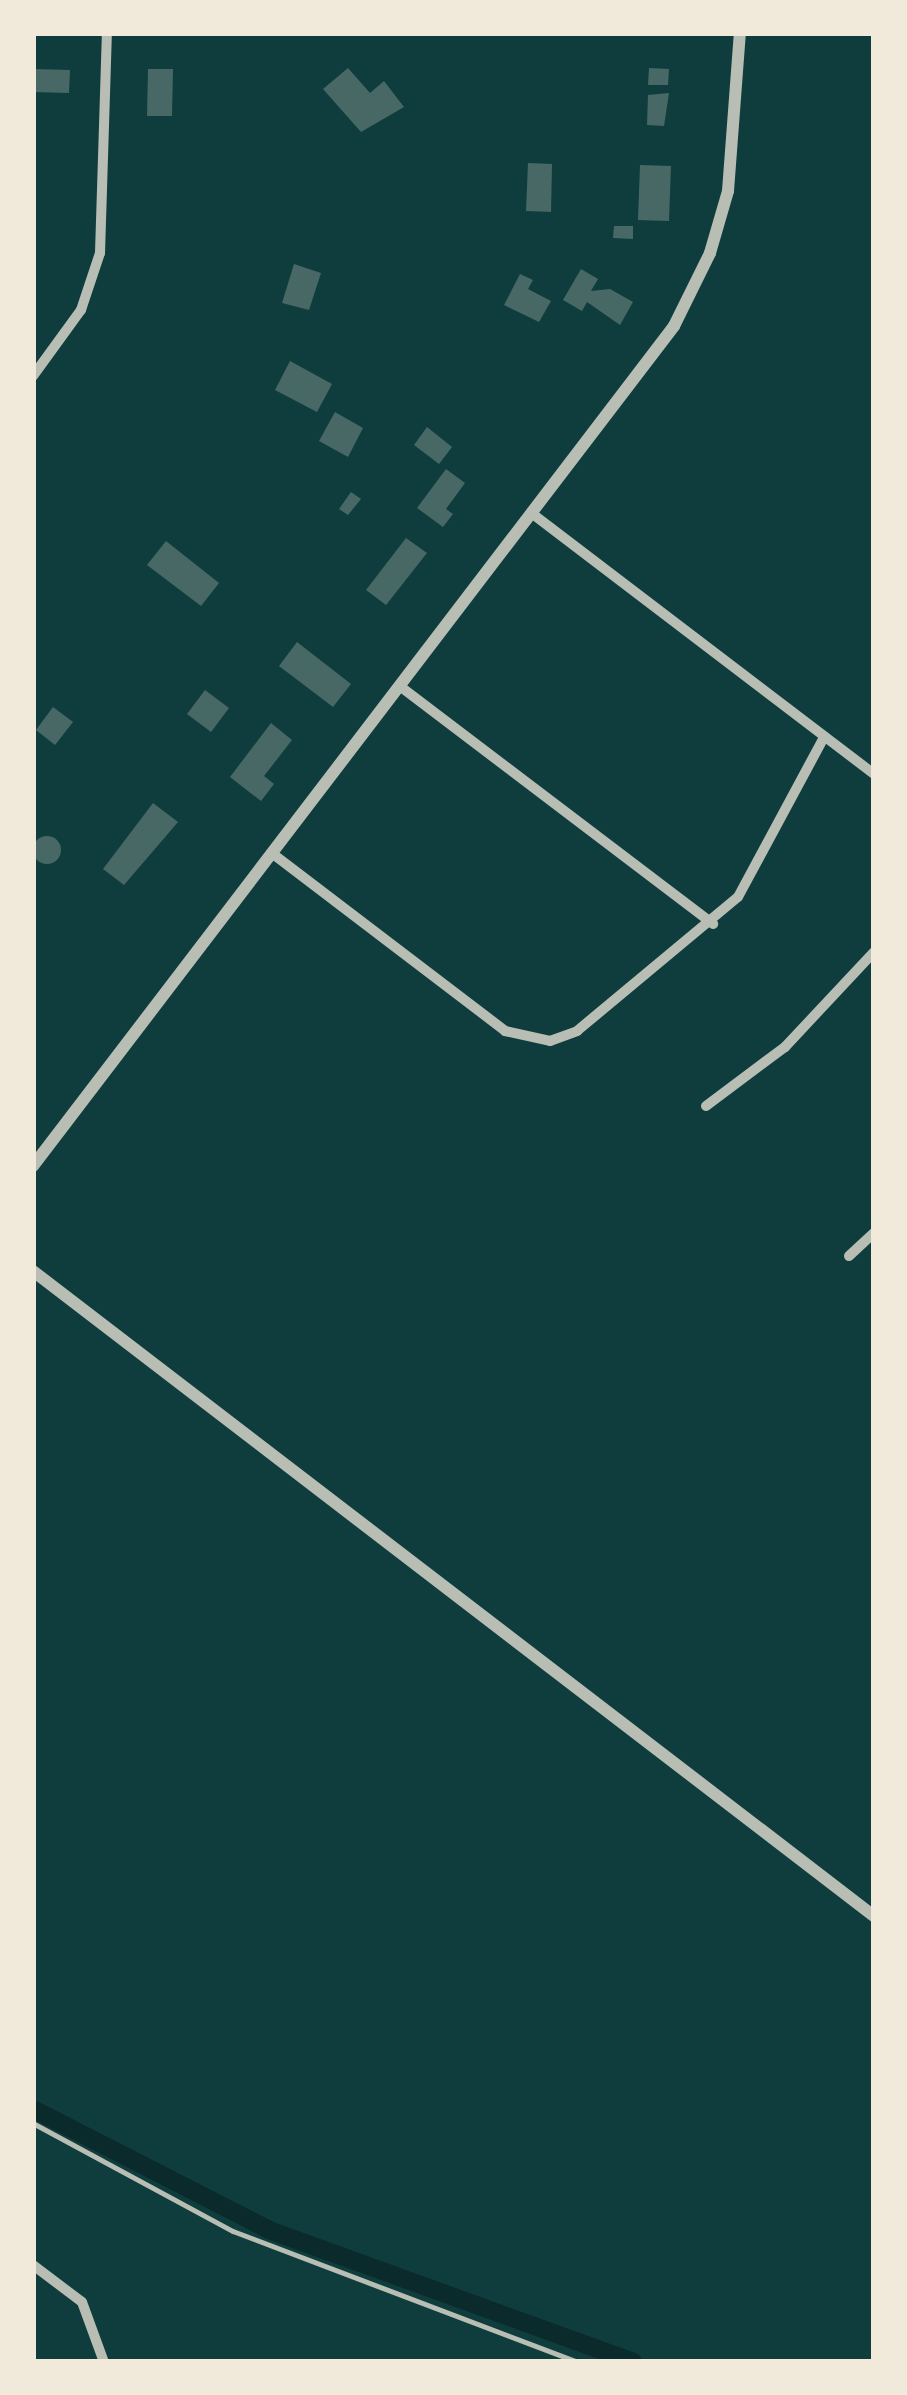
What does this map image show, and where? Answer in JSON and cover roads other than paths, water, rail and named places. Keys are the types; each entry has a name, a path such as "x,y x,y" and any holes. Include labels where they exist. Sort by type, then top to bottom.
{"street":[{"path":"33,376 81,310 100,253 107,33"},
{"path":"33,1166 647,367 697,283 728,191 740,33"},
{"path":"535,515 874,774"},
{"path":"401,687 713,924"},
{"path":"273,854 505,1031 550,1041 577,1031 713,924 756,870 824,737"},
{"path":"706,1106 785,1047 874,952"},
{"path":"849,1256 874,1233"},
{"path":"33,1271 874,1916"},
{"path":"33,2265 82,2302 104,2362"}],"lane":[{"path":"33,2123 233,2231 578,2362"}],"waterway":[{"path":"33,2109 269,2230 633,2362"}]}
